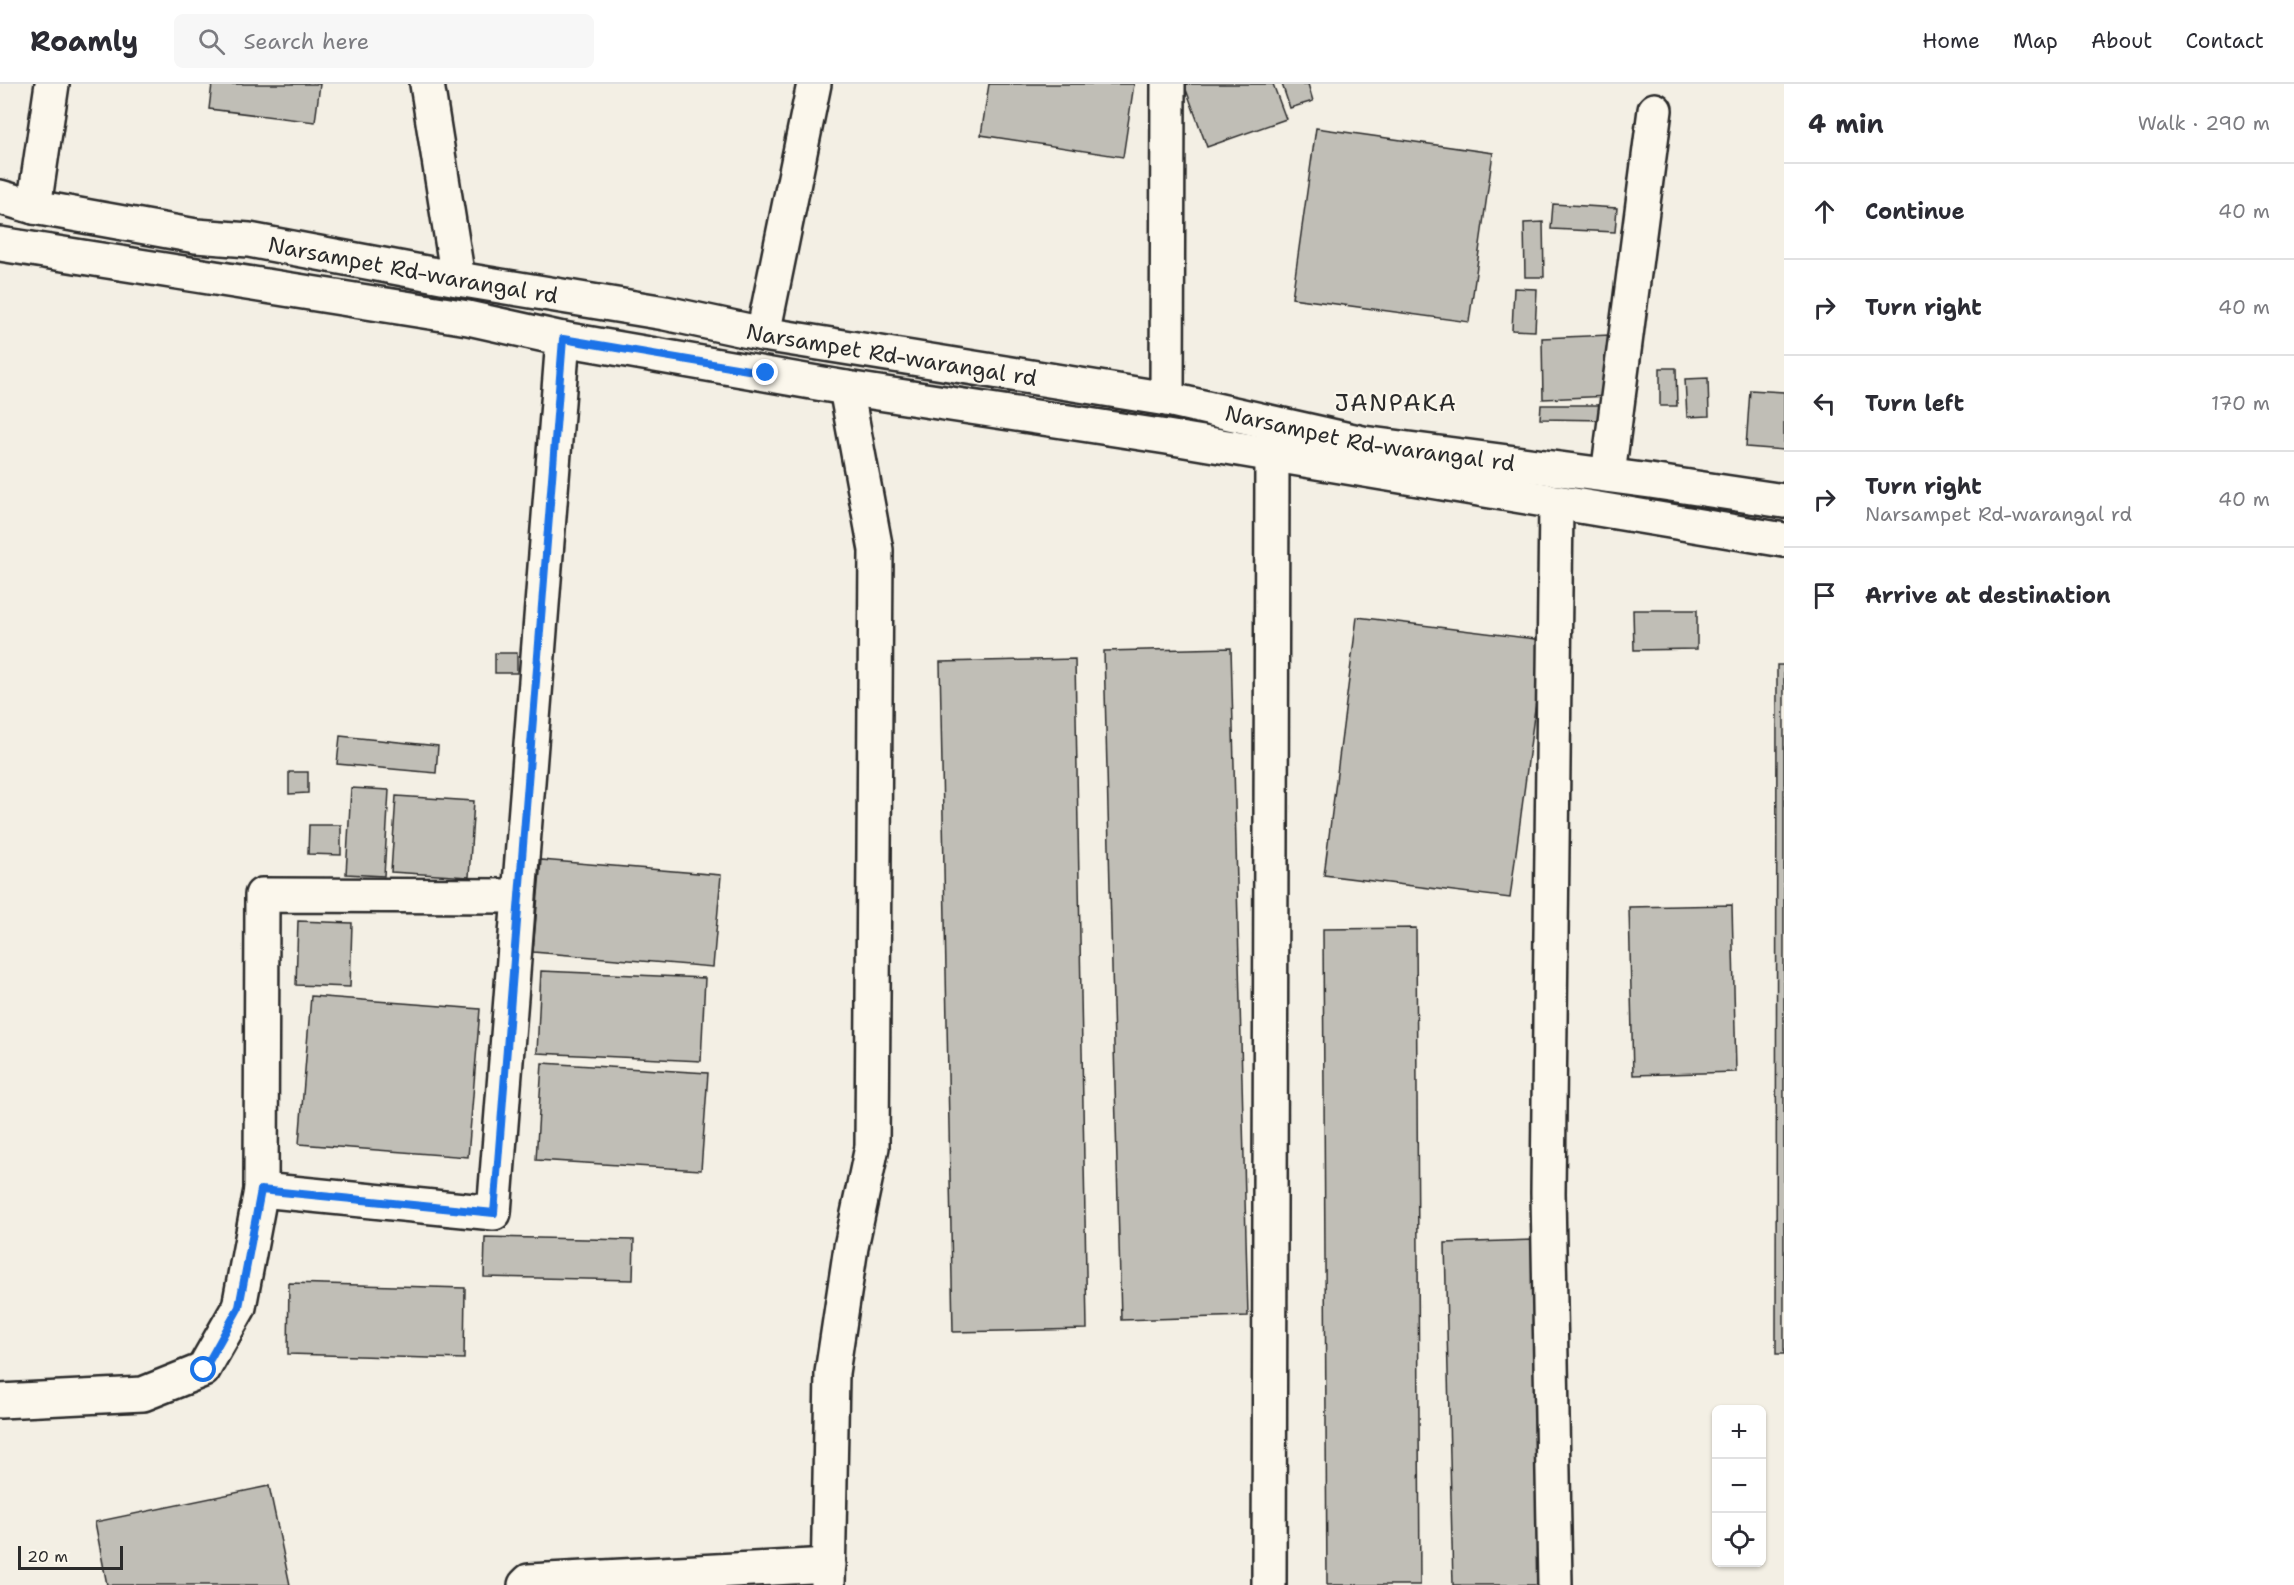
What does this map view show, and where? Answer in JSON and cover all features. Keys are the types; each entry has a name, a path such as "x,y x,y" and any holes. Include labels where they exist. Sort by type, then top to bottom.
{"street":[{"path":"34,207 52,84"},
{"path":"427,84 458,279"},
{"path":"763,334 814,84"},
{"path":"1167,399 1168,84"},
{"path":"1608,475 1655,110"},
{"name":"Narsampet Rd-warangal rd","path":"0,197 34,207 196,236 249,240 458,279 665,313 763,334 1167,399 1363,443 1784,501"},
{"name":"Narsampet Rd-warangal rd","path":"0,244 468,318 563,339 846,388 1272,455 1784,540"},
{"path":"261,1190 494,1213 563,339"},
{"path":"525,1585 529,1581 828,1575 832,1373 851,1247 872,1147 876,550 846,388"},
{"path":"1269,1585 1272,455"},
{"path":"1555,1585 1548,1193 1556,503"},
{"path":"0,1401 143,1394 204,1370 239,1307 261,1190 262,895 518,896"}],"building":[{"path":"212,84 320,84 315,122 209,109"},
{"path":"989,84 1134,84 1123,157 981,135"},
{"path":"1184,84 1273,84 1286,119 1207,147"},
{"path":"1282,84 1308,84 1313,101 1290,108"},
{"path":"1316,128 1493,153 1469,322 1292,298"},
{"path":"1553,204 1617,208 1615,232 1551,229"},
{"path":"1543,222 1544,277 1525,277 1524,223"},
{"path":"1514,288 1537,289 1535,331 1512,330"},
{"path":"1610,335 1611,396 1543,399 1542,338"},
{"path":"1660,368 1676,368 1677,406 1660,406"},
{"path":"1708,378 1709,416 1687,417 1685,379"},
{"path":"1750,390 1784,392 1784,450 1746,447"},
{"path":"1541,405 1607,405 1607,420 1540,419"},
{"path":"1633,610 1697,610 1697,649 1634,650"},
{"path":"1357,617 1544,640 1510,898 1324,875"},
{"path":"1231,648 1248,1316 1121,1320 1104,651"},
{"path":"495,653 517,653 517,673 495,673"},
{"path":"1075,659 1087,1329 953,1332 940,662"},
{"path":"1777,665 1784,665 1784,1354 1776,1354"},
{"path":"340,736 438,746 436,773 337,764"},
{"path":"289,772 308,772 308,793 289,794"},
{"path":"351,788 389,790 384,876 346,874"},
{"path":"396,796 474,801 469,877 391,872"},
{"path":"309,825 341,825 341,855 308,854"},
{"path":"541,860 721,875 713,967 533,952"},
{"path":"1732,905 1736,1072 1633,1075 1629,907"},
{"path":"298,921 352,923 350,987 296,985"},
{"path":"1416,928 1420,1585 1327,1585 1323,929"},
{"path":"541,971 705,978 701,1061 537,1053"},
{"path":"311,996 480,1009 468,1157 299,1144"},
{"path":"542,1063 708,1073 701,1170 536,1160"},
{"path":"485,1237 634,1240 633,1280 484,1277"},
{"path":"1533,1240 1541,1585 1453,1585 1445,1243"},
{"path":"289,1283 465,1288 464,1359 288,1354"},
{"path":"269,1486 290,1585 107,1585 95,1522"}],"district":[{"name":"JANPAKA","path":"1396,403"}],"route":[{"path":"204,1370 239,1307 261,1190 494,1213 563,339 766,373"}]}
